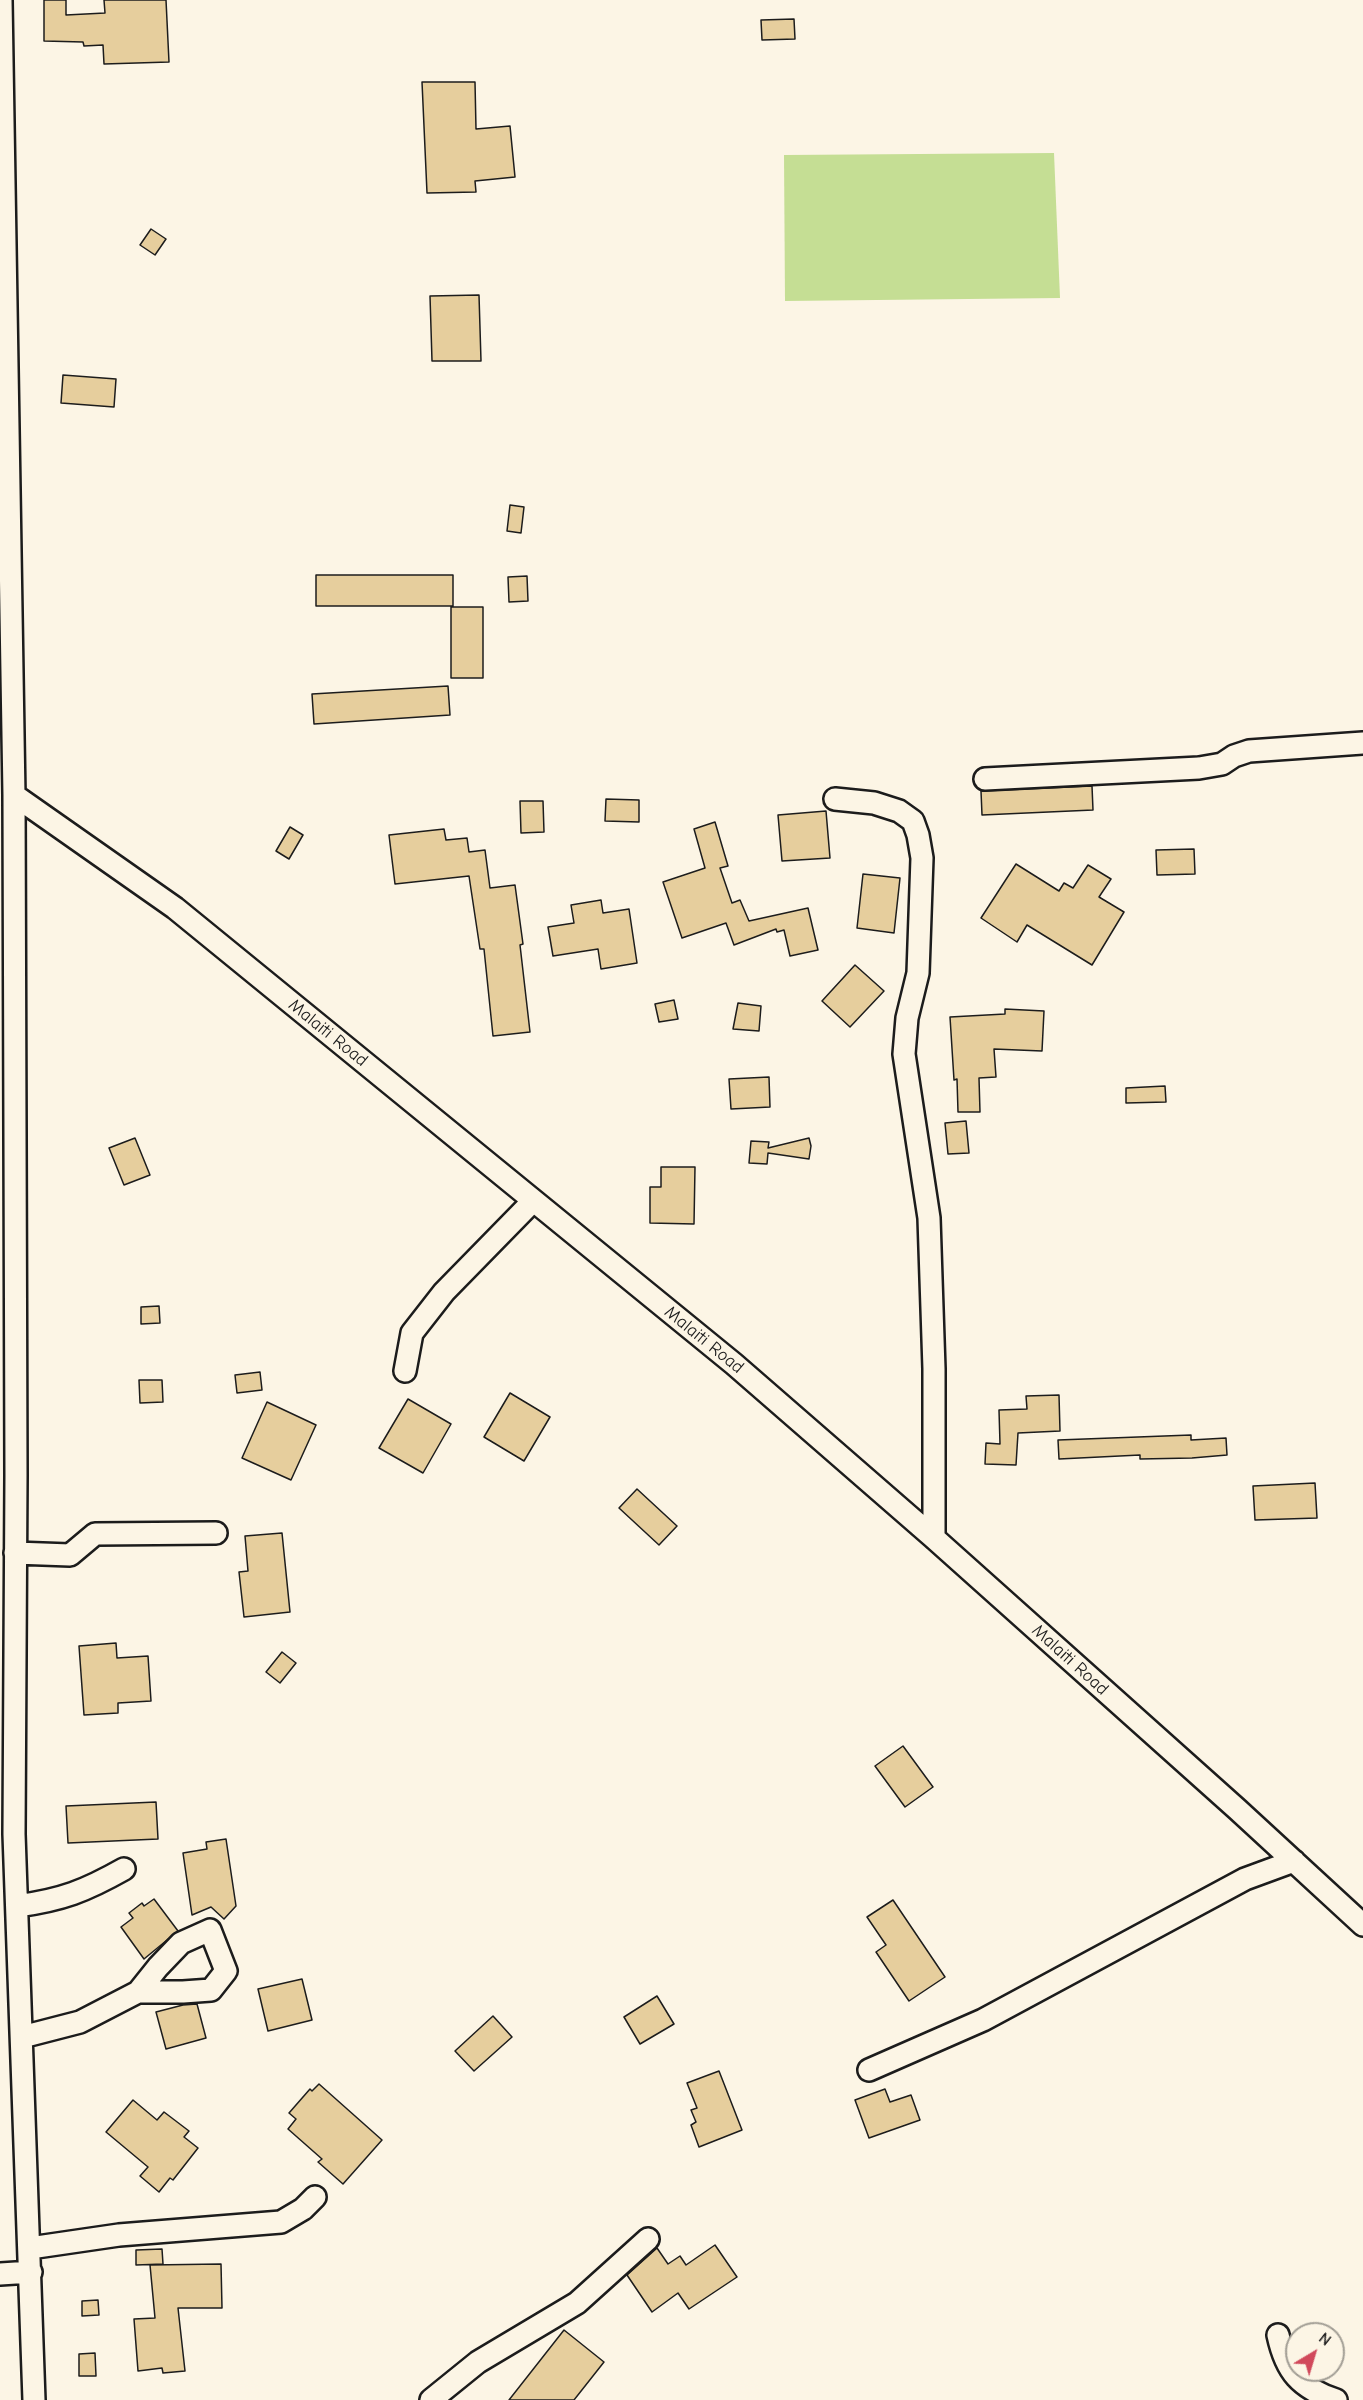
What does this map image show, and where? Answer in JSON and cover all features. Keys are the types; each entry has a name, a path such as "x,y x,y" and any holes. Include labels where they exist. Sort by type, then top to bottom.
{"street":[{"path":"1,0 7,1113 15,1552 7,1811 17,1906 34,2400"},
{"path":"985,779 1199,768 1222,764 1234,756 1249,751 1363,743"},
{"name":"Malaiti Road","path":"7,795 175,908 734,1364 934,1538 1363,1925"},
{"path":"835,800 874,803 899,811 913,821 922,858 918,973 907,1018 904,1054 929,1218 934,1369 934,1538"},
{"path":"405,1371 412,1333 444,1292 533,1201"},
{"path":"15,1552 70,1555 95,1534 216,1533"},
{"path":"869,2070 983,2020 1245,1879 1294,1861"},
{"path":"17,1906 51,1902 89,1888 124,1869"},
{"path":"22,2037 80,2022 138,1992"},
{"path":"30,2248 119,2235 280,2222 303,2210 315,2197"},
{"path":"431,2400 478,2362 577,2303 648,2240"},
{"path":"0,2274 31,2272"},
{"path":"1278,2335 1282,2355 1294,2376 1310,2396 1336,2400"}],"green space":[{"path":"1054,153 1060,298 785,301 784,155"}],"building":[{"path":"44,0 66,0 66,15 105,13 104,0 166,0 169,62 104,64 103,45 84,46 83,42 44,41"},
{"path":"794,19 795,39 762,40 761,20"},
{"path":"422,82 475,82 476,129 510,126 515,177 475,181 476,192 427,193"},
{"path":"151,229 166,239 155,255 140,245"},
{"path":"479,295 481,361 432,361 430,296"},
{"path":"63,375 116,379 114,407 61,403"},
{"path":"510,505 524,507 521,533 507,531"},
{"path":"316,575 453,575 453,606 316,606"},
{"path":"527,576 528,601 509,602 508,577"},
{"path":"451,607 483,607 483,678 451,678"},
{"path":"448,686 450,715 314,724 312,694"},
{"path":"1092,786 1093,810 982,815 981,791"},
{"path":"606,799 639,800 639,822 605,821"},
{"path":"520,801 543,801 544,832 521,833"},
{"path":"826,811 830,858 782,861 778,815"},
{"path":"715,822 728,866 720,868 732,903 740,900 749,921 808,908 818,950 790,956 784,930 777,932 776,929 734,945 726,923 682,938 663,882 705,868 694,829"},
{"path":"290,827 303,835 289,859 276,851"},
{"path":"444,829 446,840 467,838 469,852 485,850 490,888 515,885 523,944 520,945 530,1032 493,1036 484,949 480,949 469,876 395,884 389,835"},
{"path":"1194,849 1195,874 1157,875 1156,850"},
{"path":"1016,864 1059,891 1064,883 1073,888 1088,865 1111,879 1099,897 1124,912 1092,965 1027,925 1017,942 981,918"},
{"path":"863,874 900,878 894,933 857,928"},
{"path":"601,900 603,913 629,909 637,963 601,969 598,949 553,956 548,927 574,923 571,905"},
{"path":"855,965 884,991 850,1027 822,1001"},
{"path":"674,1000 678,1019 659,1022 655,1004"},
{"path":"738,1003 761,1006 759,1031 733,1029"},
{"path":"1005,1009 1044,1011 1042,1051 994,1049 996,1077 979,1078 980,1112 958,1112 950,1017 1005,1014"},
{"path":"769,1077 770,1107 731,1109 729,1079"},
{"path":"1165,1086 1166,1102 1126,1103 1126,1088"},
{"path":"966,1121 969,1153 948,1154 945,1123"},
{"path":"135,1138 150,1175 124,1185 109,1148"},
{"path":"809,1138 811,1146 809,1159 768,1153 767,1164 749,1163 751,1141 769,1142 768,1148"},
{"path":"661,1167 695,1167 694,1224 650,1223 650,1187 661,1187"},
{"path":"159,1306 160,1323 141,1324 141,1307"},
{"path":"260,1372 262,1390 237,1393 235,1375"},
{"path":"139,1380 162,1380 163,1402 140,1403"},
{"path":"510,1393 550,1417 524,1461 484,1437"},
{"path":"1059,1395 1060,1431 1018,1433 1016,1465 985,1464 986,1443 1000,1444 999,1410 1027,1409 1026,1396"},
{"path":"408,1399 451,1424 423,1473 379,1448"},
{"path":"267,1402 316,1425 291,1480 242,1458"},
{"path":"1191,1435 1191,1440 1226,1438 1227,1455 1192,1458 1140,1459 1140,1455 1059,1459 1058,1440"},
{"path":"1315,1483 1317,1518 1255,1520 1253,1486"},
{"path":"637,1489 677,1526 659,1545 619,1508"},
{"path":"282,1533 290,1612 244,1617 239,1572 248,1571 245,1536"},
{"path":"116,1643 117,1658 148,1656 151,1701 118,1703 118,1713 84,1715 79,1646"},
{"path":"282,1652 296,1663 280,1683 266,1672"},
{"path":"903,1746 933,1787 905,1807 875,1766"},
{"path":"156,1802 158,1839 68,1843 66,1806"},
{"path":"226,1839 236,1906 224,1919 211,1907 192,1915 183,1853 207,1849 206,1842"},
{"path":"154,1899 178,1931 144,1959 121,1927 133,1918 129,1913 142,1903 144,1906"},
{"path":"893,1900 945,1977 909,2001 876,1952 886,1945 867,1917"},
{"path":"302,1979 312,2020 268,2031 258,1989"},
{"path":"657,1996 674,2024 640,2044 624,2017"},
{"path":"197,2004 206,2038 166,2049 156,2012"},
{"path":"493,2016 512,2037 474,2071 455,2051"},
{"path":"719,2071 742,2130 699,2147 691,2125 696,2122 691,2110 697,2108 687,2083"},
{"path":"319,2084 382,2140 343,2184 318,2162 322,2159 288,2129 296,2119 289,2113 310,2089 312,2091"},
{"path":"885,2089 890,2102 911,2095 920,2120 869,2138 855,2100"},
{"path":"133,2100 157,2120 164,2112 189,2131 184,2137 198,2148 173,2180 170,2178 159,2192 140,2176 148,2167 106,2132"},
{"path":"715,2245 737,2277 689,2309 678,2293 652,2312 627,2275 657,2248 668,2264 680,2256 686,2265"},
{"path":"162,2249 163,2264 136,2265 136,2250"},
{"path":"221,2264 222,2308 178,2308 185,2371 163,2373 162,2368 138,2371 134,2319 155,2318 150,2265"},
{"path":"98,2300 99,2315 82,2316 82,2301"},
{"path":"564,2330 604,2362 574,2400 509,2400"},
{"path":"95,2353 96,2376 79,2376 79,2354"}]}
